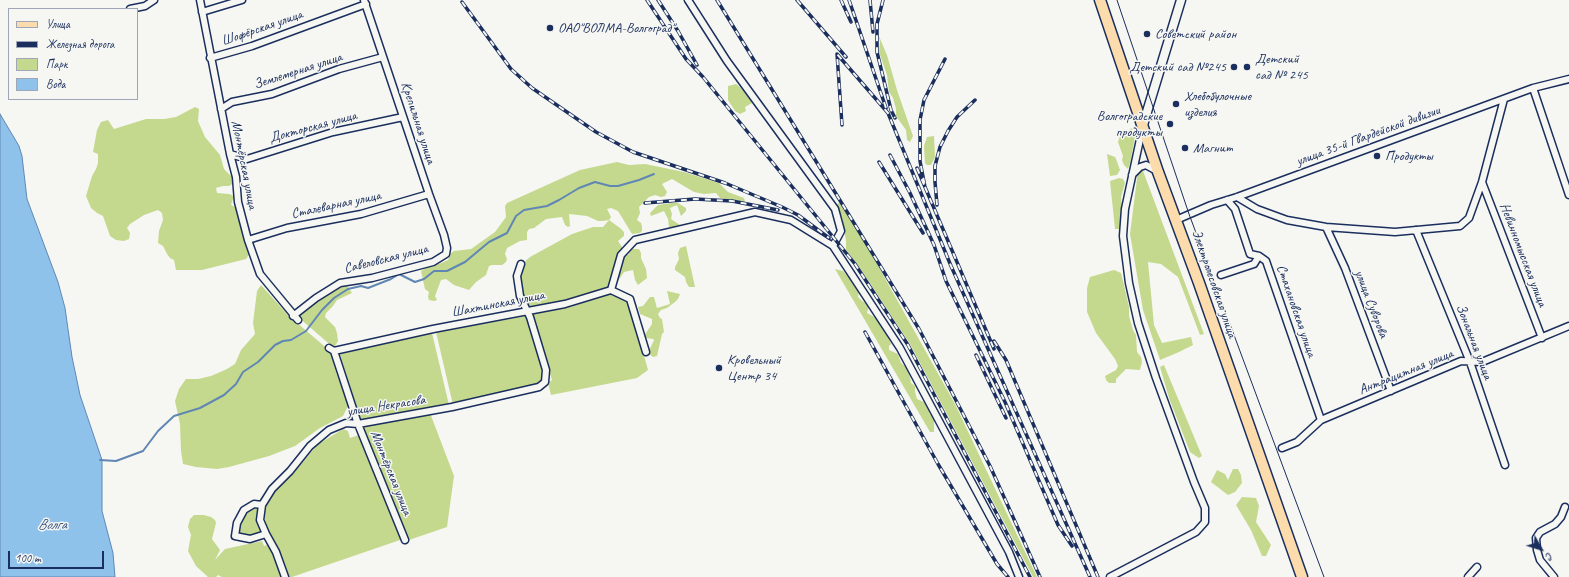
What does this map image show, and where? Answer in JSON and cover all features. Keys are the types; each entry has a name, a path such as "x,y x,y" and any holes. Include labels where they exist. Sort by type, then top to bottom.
{"main road":[{"name":"Электролесовская улица","path":"1100,0 1158,172 1302,577"}],"street":[{"path":"135,8 145,6 154,0"},
{"name":"Монтёрская улица","path":"200,0 210,58 236,177 238,202 248,240 260,274 296,318"},
{"path":"202,12 242,0"},
{"path":"688,0 727,61 835,209 841,231 833,246"},
{"path":"1110,577 1196,532 1205,522 1205,508 1158,383 1138,323 1129,283 1123,236 1125,209 1143,125 1181,0"},
{"name":"Крепильная улица","path":"365,2 444,235 448,248 446,254"},
{"name":"Шофёрская улица","path":"210,58 252,46 365,2"},
{"name":"Землемерная улица","path":"221,109 232,102 272,94 339,69 383,57"},
{"name":"улица 35-й Гвардейской дивизии","path":"1176,220 1210,205 1237,197 1533,88 1569,79"},
{"path":"1533,88 1569,195"},
{"path":"1237,197 1257,209 1287,220 1326,227 1394,232 1460,226 1469,218 1482,182 1504,99"},
{"name":"Докторская улица","path":"230,154 247,159 333,132 403,117"},
{"path":"1132,175 1140,167 1146,165 1158,172"},
{"name":"Невинномысская улица","path":"1482,182 1542,338"},
{"name":"Сталеварная улица","path":"248,240 287,228 361,214 429,194"},
{"name":"Стахановская улица","path":"1227,200 1235,209 1250,254 1259,256 1266,261 1321,420"},
{"path":"646,352 630,299 611,290 621,256 635,240 755,212 791,220 833,246 900,348 1009,552 1019,577"},
{"name":"улица Суворова","path":"1326,227 1345,268 1391,391"},
{"name":"Зональная улица","path":"1416,230 1470,362 1505,465"},
{"name":"Савеловская улица","path":"296,318 316,298 340,283 372,278 433,262 446,254"},
{"path":"1221,276 1254,264 1259,256"},
{"path":"521,264 517,276 520,296 527,311"},
{"name":"Шахтинская улица","path":"332,350 565,304 611,290"},
{"name":"улица Некрасова","path":"262,505 272,489 290,471 310,446 329,430 346,423 358,424 452,407 539,388 545,382 546,370 527,311"},
{"name":"Антрацитная улица","path":"1282,448 1297,442 1321,420 1461,361 1482,362 1569,326"},
{"name":"Монтёрская улица","path":"332,350 358,424 405,540"},
{"path":"266,534 250,539 235,536 237,523 244,510 254,504 262,505 260,520 276,552 285,577"},
{"path":"1554,577 1540,560 1536,550 1536,538 1540,532 1555,524 1561,517 1565,507"},
{"path":"1468,577 1476,567"}],"green space":[{"path":"878,34 887,55 913,136 910,142 907,140 906,130 896,116 893,98 889,92 887,75 879,52 880,42"},
{"path":"736,84 751,99 752,103 745,107 746,111 740,114 735,111 728,100 728,86"},
{"path":"195,107 199,109 198,121 205,137 220,155 224,169 233,178 234,183 229,186 216,188 217,193 234,196 231,205 237,208 250,253 246,259 202,270 176,270 174,260 170,258 163,246 158,243 159,231 163,220 162,213 158,210 144,215 130,224 127,228 130,233 129,239 124,241 116,240 110,236 103,216 91,208 86,196 98,163 98,154 93,152 97,130 101,122 108,120 114,129 146,119 176,117"},
{"path":"1132,128 1135,137 1128,169 1122,160 1123,156 1118,142 1120,136"},
{"path":"934,136 935,157 931,165 927,165 925,163 924,146 927,137"},
{"path":"1107,154 1115,157 1116,159 1120,170 1117,175 1110,176"},
{"path":"617,162 629,165 645,164 684,172 719,183 728,192 744,198 745,202 720,198 716,193 704,194 694,192 672,179 662,184 667,192 665,196 661,197 655,195 649,197 639,207 640,213 637,220 641,223 642,227 642,231 640,233 632,234 618,211 611,208 607,209 611,217 609,220 603,221 598,221 587,216 569,214 570,226 568,227 565,225 562,217 546,219 534,228 529,229 527,232 527,240 520,241 507,248 505,254 507,259 506,262 502,265 489,266 486,275 476,282 469,290 454,285 446,279 441,280 435,296 437,300 429,300 429,292 425,289 421,271 433,264 439,264 448,260 451,253 454,251 471,249 495,232 506,217 505,206 507,203 580,170"},
{"path":"1138,171 1143,171 1204,334 1200,335 1178,277 1161,264 1148,262 1154,325 1162,343 1191,337 1193,345 1160,360 1143,310 1130,234"},
{"path":"1119,178 1123,179 1125,183 1121,197 1122,210 1120,229 1115,229 1110,181"},
{"path":"842,201 955,404 1037,577 1033,577 910,344 858,265 846,250 842,217 836,205"},
{"path":"678,203 686,208 686,211 681,216 677,205 670,208 672,214 671,219 680,225 674,229 669,227 668,219 664,211 651,216 650,213 658,205"},
{"path":"609,220 624,232 624,236 618,241 622,247 621,252 624,255 628,255 632,249 639,249 646,269 647,278 638,285 635,280 633,270 624,272 614,287 569,302 529,308 523,295 519,276 523,263 530,257 572,234 593,227 603,227"},
{"path":"686,246 695,287 689,287 685,277 675,270 679,259 678,253 680,248"},
{"path":"835,269 843,271 850,278 859,291 858,297 869,305 867,313 878,319 885,330 891,344 889,346 889,350 898,354 901,363 906,367 911,383 915,386 917,399 926,403 929,407 929,413 934,418 934,432 930,432"},
{"path":"1114,270 1121,273 1129,307 1129,316 1136,335 1137,352 1141,357 1142,362 1140,370 1126,369 1116,379 1116,383 1109,383 1105,376 1116,370 1118,366 1115,359 1096,333 1087,312 1087,288 1090,277"},
{"path":"343,284 348,287 352,293 337,300 326,313 325,317 335,327 337,333 338,341 334,348 298,317 318,300"},
{"path":"261,285 289,316 330,351 337,375 349,404 343,416 320,428 295,446 269,456 217,469 183,464 180,424 175,401 179,389 186,379 198,379 211,376 235,364 241,350 255,334 253,323 257,291"},
{"path":"667,291 680,294 675,302 667,308 661,310 658,314 662,319 664,332 662,334 657,356 653,357 648,353 654,340 644,336 652,324 652,319 640,314 638,307 643,306 650,297 654,297 657,308 670,304"},
{"path":"611,293 629,302 648,370 637,378 551,395 548,383 552,380 532,314 570,307"},
{"path":"527,316 543,370 542,380 535,386 453,405 436,332"},
{"path":"432,333 449,405 361,421 340,354"},
{"path":"1164,365 1202,456 1199,458 1190,452 1169,398 1160,367"},
{"path":"430,413 454,476 447,527 409,540 363,427"},
{"path":"343,429 348,431 350,438 359,435 403,539 292,577 286,577 268,533 264,514 266,504 276,489 303,462 317,445"},
{"path":"1233,469 1238,469 1241,475 1242,483 1235,492 1228,495 1211,482 1217,470 1225,474 1228,480"},
{"path":"1242,497 1256,498 1259,506 1256,522 1271,545 1266,556 1262,556 1251,530 1236,505"},
{"path":"254,505 259,507 264,533 250,537 237,535 238,524 245,511"},
{"path":"194,515 204,515 215,520 216,523 212,539 220,550 215,560 225,549 262,541 264,546 269,544 282,577 222,577 218,575 216,577 208,577 196,566 188,551 191,535 188,527 190,519"}],"water":[{"name":"Волга","path":"0,114 19,146 22,156 27,199 58,282 65,308 72,357 80,395 102,460 102,511 113,553 115,577 0,577"}],"waterway":[{"path":"100,460 116,461 143,451 158,431 174,416 200,408 224,395 236,384 243,372 258,362 275,345 283,341 291,340 306,331 322,310 334,298 348,289 361,286 368,288 391,279 399,274 415,282 424,279 434,271 447,271 465,262 489,242 507,233 516,216 524,210 547,206 579,188 595,182 610,186 618,186 654,174"}],"tram line":[{"path":"1117,0 1189,214 1324,577"}],"railway":[{"path":"647,0 686,59 703,77 855,264 908,345 1030,577"},
{"path":"658,0 678,31 697,65"},
{"path":"717,0 919,329 990,466 1040,577"},
{"path":"797,0 846,57"},
{"path":"841,0 851,22"},
{"path":"849,0 886,108"},
{"path":"870,0 873,32"},
{"path":"883,0 877,24 877,52 891,110 895,118"},
{"path":"462,2 511,69 532,88 596,132 633,152 725,183 782,207 798,215 829,238"},
{"path":"842,125 837,54 888,113 951,266 1090,577"},
{"path":"917,168 925,187 920,161 920,120 924,100 945,59"},
{"path":"937,205 935,166 940,147 957,117 975,100"},
{"path":"890,155 910,193 934,245 946,281 1005,402 1058,525 1072,546"},
{"path":"879,162 923,233"},
{"path":"925,187 994,349"},
{"path":"645,203 695,199 732,201 778,210"},
{"path":"865,332 938,464 997,564 1008,577"},
{"path":"994,341 1006,360 1098,577"},
{"path":"976,355 1006,418"}],"place":[{"name":"ОАО\"ВОЛМА-Волгоград\"","path":"550,28"},
{"name":"Советский район","path":"1147,34"},
{"name":"Детский сад №245","path":"1234,67"},
{"name":"Детский сад № 245","path":"1247,67"},
{"name":"Хлебобулочные изделия","path":"1176,104"},
{"name":"Волгоградские продукты","path":"1170,124"},
{"name":"Магнит","path":"1185,148"},
{"name":"Продукты","path":"1377,156"},
{"name":"Кровельный Центр 34","path":"719,368"}]}
